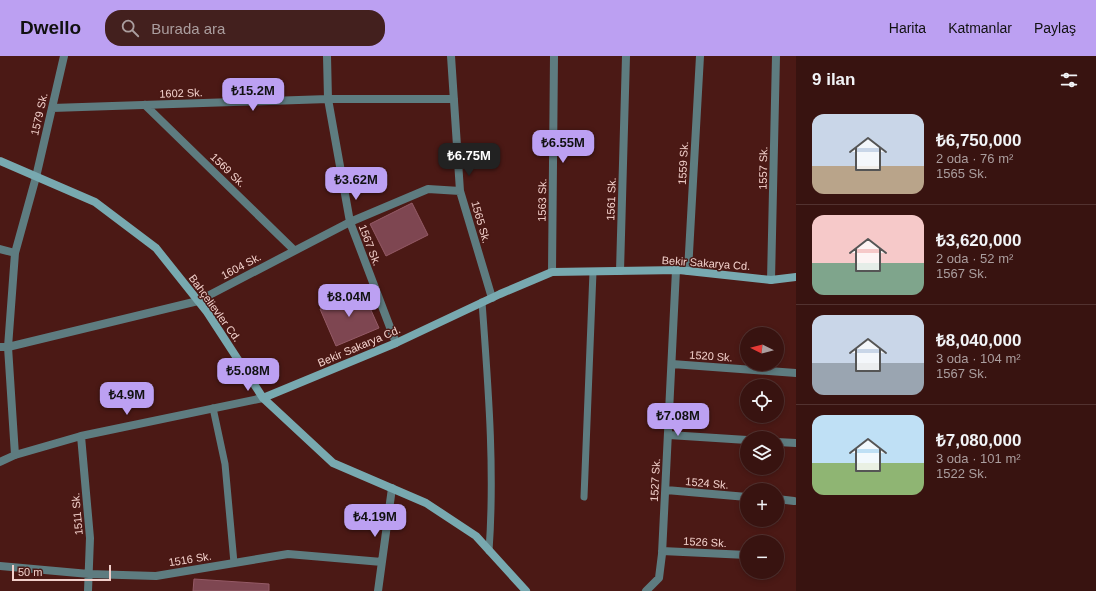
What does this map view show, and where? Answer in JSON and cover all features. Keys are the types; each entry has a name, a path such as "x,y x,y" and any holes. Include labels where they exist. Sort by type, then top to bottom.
{"street":[{"name":"1579 Sk.","path":"15,455 4,347 15,253 36,177 64,56"},
{"name":"1567 Sk.","path":"326,56 328,99 350,222 396,343"},
{"name":"1565 Sk.","path":"451,56 460,191 492,298"},
{"name":"1563 Sk.","path":"552,272 554,56"},
{"name":"1561 Sk.","path":"620,271 626,56"},
{"name":"1559 Sk.","path":"688,271 700,56"},
{"name":"1557 Sk.","path":"771,280 776,56"},
{"name":"1602 Sk.","path":"52,108 328,99 454,99"},
{"name":"1569 Sk.","path":"145,105 294,250"},
{"name":"Bahçelievler Cd.","path":"0,161 95,202 156,248 207,312 263,398 333,463 426,503 476,536 526,591"},
{"name":"1604 Sk.","path":"4,347 198,301 350,222 428,189 460,191"},
{"path":"0,249 15,253"},
{"name":"Bekir Sakarya Cd.","path":"0,462 15,455 81,436 263,398 396,343 482,302 552,272 676,270 771,280 796,277"},
{"name":"1527 Sk.","path":"646,591 658,578 662,551 676,270"},
{"name":"1520 Sk.","path":"672,364 796,373"},
{"path":"668,435 740,440"},
{"name":"1511 Sk.","path":"81,436 90,538 88,591"},
{"path":"784,442 796,443"},
{"path":"378,591 392,488"},
{"name":"1524 Sk.","path":"666,490 740,496"},
{"path":"784,500 794,501"},
{"name":"1526 Sk.","path":"662,551 740,555"},
{"name":"1516 Sk.","path":"0,566 89,574 156,576 288,554 382,562"}],"lane":[{"path":"584,497 593,272"},
{"path":"482,302 489,398 492,510 489,551"},
{"path":"213,408 225,464 234,563"}],"building":[{"path":"412,203 428,235 386,256 370,224"},
{"path":"358,290 362,300 366,299 379,328 336,346 320,309 337,302 336,299"},
{"path":"194,579 269,584 269,591 193,591"}]}
